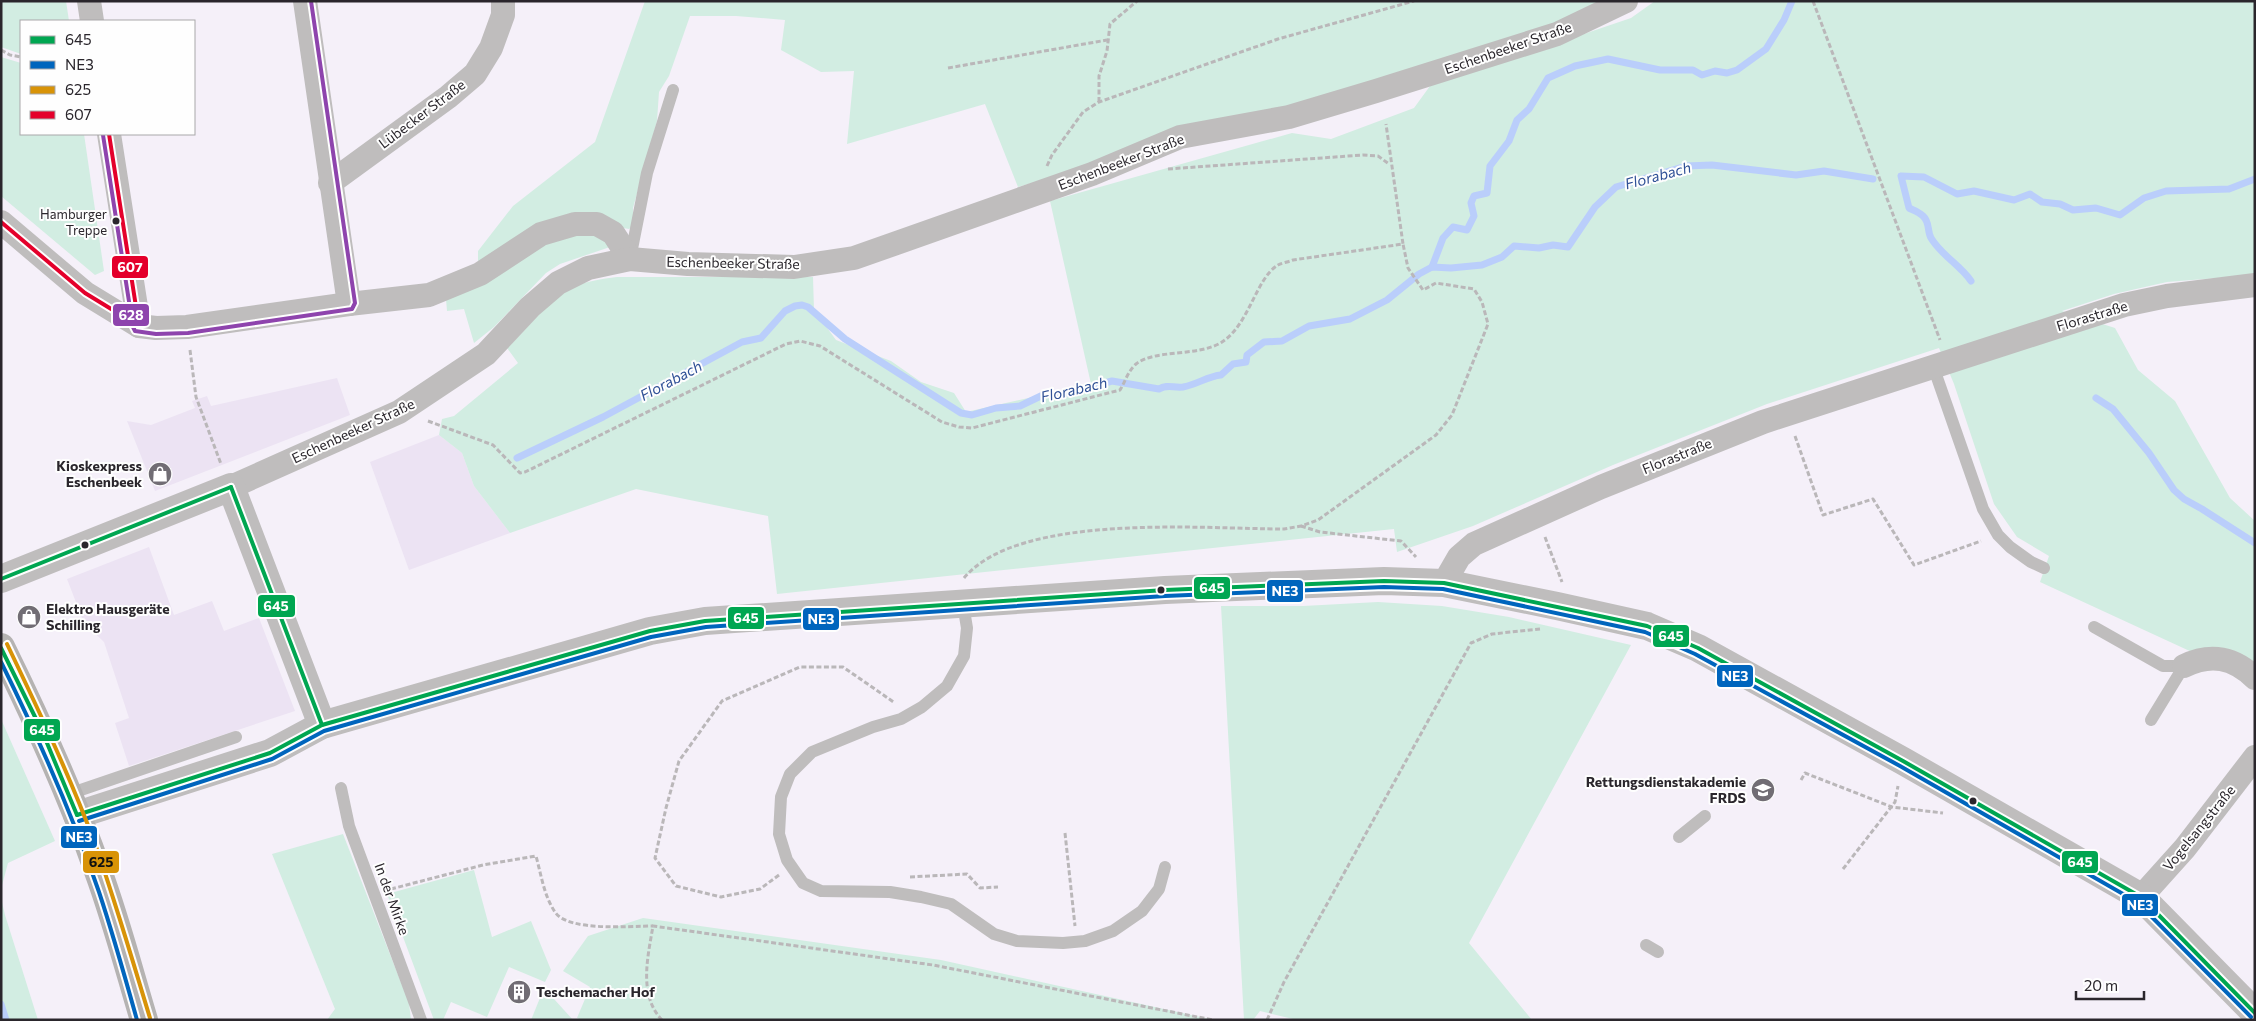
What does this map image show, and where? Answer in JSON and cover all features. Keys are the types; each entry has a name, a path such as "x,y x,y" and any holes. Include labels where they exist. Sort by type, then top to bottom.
{"main road":[{"path":"1,647 11,682 73,805 104,886 144,1020"}],"street":[{"path":"89,1 92,20"},
{"path":"305,1 349,304"},
{"name":"Lübecker Straße","path":"330,183 448,97 475,74 492,48 503,15 502,1"},
{"name":"Eschenbeeker Straße","path":"1,579 226,476 399,412 486,354 530,307 558,283 588,268 630,259 688,264 794,267 854,258 1092,174 1180,137 1289,117 1557,34 1626,1"},
{"path":"109,135 139,326"},
{"path":"1,222 85,293 139,326 156,328 188,327 349,304 430,295 480,274 541,234 576,224 597,224 613,233 630,259"},
{"name":"Florastraße","path":"1444,583 1459,557 1474,544 1610,483 1788,414 2124,305 2167,296 2255,286"},
{"path":"226,476 322,725"},
{"path":"73,805 270,752 322,725 650,631 705,621 1166,590 1384,581 1444,583 1560,593 1647,626 1698,648 1903,761 2141,897 2255,1014"},
{"path":"2184,666 2199,659 2223,660 2236,663 2255,678"},
{"name":"Vogelsangstraße","path":"2141,897 2185,848 2255,757"}],"lane":[{"path":"630,259 647,173 672,90"},
{"path":"1940,364 1983,509 1998,535 2010,548 2044,568"},
{"path":"963,604 967,628 964,656 947,686 922,707 901,720 872,727 812,752 790,774 781,797 779,834 787,860 803,883 821,891 890,892 951,904 994,934 1017,941 1038,943 1077,942 1113,931 1142,911 1159,889 1165,867"},
{"path":"2094,628 2163,666 2184,666"},
{"path":"2151,720 2184,666"},
{"path":"73,805 236,737"},
{"name":"In der Mirke","path":"341,788 349,826 421,1020"},
{"path":"1679,837 1705,816"},
{"path":"1646,945 1658,952"}],"path":[{"path":"1099,102 1099,76 1107,51 1110,24 1137,1"},
{"path":"1033,194 1052,155 1083,112 1099,102 1278,39 1414,1"},
{"path":"1813,1 1940,364"},
{"path":"948,68 1107,40"},
{"path":"1,50 10,55 20,57"},
{"path":"963,604 960,584 975,565 991,555 1035,540 1095,529 1169,527 1284,529 1318,520 1436,435 1452,415 1488,324 1482,302 1474,289 1436,283 1423,290 1411,274 1402,244 1394,172 1390,164 1386,124"},
{"path":"1160,169 1363,155 1378,156 1390,164"},
{"path":"399,412 446,426 492,445 520,473 786,344 800,341 820,346 942,422 959,427 972,428 1101,397 1120,390 1136,364 1146,359 1203,349 1220,344 1232,335 1269,274 1278,266 1293,260 1402,244"},
{"path":"189,347 196,397 226,476"},
{"path":"1788,414 1823,515 1873,499 1914,565 1998,535"},
{"path":"1267,1020 1284,982 1471,642 1492,634 1544,629 1553,621 1560,593 1536,516"},
{"path":"1301,526 1328,533 1402,541 1444,583"},
{"path":"791,866 760,889 722,897 676,886 655,858 679,762 722,701 800,667 842,667 911,714"},
{"path":"1843,869 1895,802 1903,761"},
{"path":"1801,780 1805,773 1892,807 1947,814"},
{"path":"1065,833 1077,942"},
{"path":"374,894 483,865 536,856 547,896 555,913 564,920 574,923 610,927 653,926 933,965 1213,1020"},
{"path":"890,892 903,878 917,875 967,874 980,888 998,887"},
{"path":"653,926 646,971 651,1004 662,1020"}],"shaded area":[{"path":"337,378 350,415 155,491 127,421 151,425 195,408 192,401 207,396 211,406"},
{"path":"439,435 462,453 474,486 510,533 409,570 370,462"},
{"path":"149,547 174,615 212,601 224,631 259,618 295,711 129,766 115,723 129,718 104,642 84,623 67,579"}],"green space":[{"path":"1,1 66,1 69,20 20,20 20,54 1,47"},
{"path":"645,1 1610,1 1543,33 1018,187 985,104 847,144 854,71 821,72 781,50 785,20 736,16 690,16 669,76 659,92 657,121 633,208 634,225 629,229 623,228 607,219 478,266 478,251 513,206 595,142"},
{"path":"1655,1 2255,1 2255,275 2167,282 2114,294 2062,311 2115,328 2138,370 2175,401 2230,498 2255,521 2255,673 2194,653 2040,582 2049,556 2017,537 1994,504 1954,384 1939,348 1767,404 1613,465 1473,526 1397,552 1394,529 777,594 768,516 636,489 510,533 474,486 462,453 439,435 442,419 454,416 518,363 507,348 554,301 572,288 582,284 617,277 813,277 814,310 836,340 891,361 921,382 954,393 966,412 1091,384 1050,201 1292,133 1331,139 1414,108 1430,86 1631,18"},
{"path":"1,57 20,63 20,135 84,135 104,271 95,275 1,196"},
{"path":"592,235 608,238 610,247 560,264 546,273 494,327 474,343 464,309 447,311 446,299 536,245 571,236"},
{"path":"1378,602 1442,606 1509,617 1631,645 1469,943 1532,1020 1297,1020 1260,1011 1253,1020 1244,1020 1221,606 1303,606"},
{"path":"1,719 55,841 8,863 1,889"},
{"path":"343,834 409,1003 411,1020 327,1020 335,1009 272,854"},
{"path":"474,870 492,937 531,921 551,970 545,982 509,967 487,1017 451,1002 443,1020 434,1020 387,894"},
{"path":"1,898 5,915 38,1020 1,1020"},
{"path":"643,918 941,960 1214,1020 582,1020 577,1018 590,987 563,971 588,936"},
{"path":"544,988 573,1020 531,1020"}],"waterway":[{"path":"1432,267 1443,238 1453,227 1467,230 1474,216 1471,203 1474,196 1487,193 1490,166 1509,141 1517,120 1529,109 1548,78 1575,66 1608,59 1660,70 1693,70 1702,75 1715,71 1727,73 1737,70 1766,49 1784,20 1792,1"},
{"name":"Florabach","path":"517,458 603,417 742,342 761,338 785,311 795,306 802,305 808,307 845,339 961,413 972,415 996,408 1020,406 1045,394 1060,395 1112,381 1159,389 1170,386 1188,386 1221,375 1233,364 1246,362 1247,355 1264,342 1282,341 1309,326 1350,319 1387,300 1419,274 1432,267 1451,268 1482,265 1502,257 1514,246 1539,248 1553,245 1568,247 1595,207 1616,187 1686,166 1712,165 1796,175 1824,171 1873,179"},
{"path":"1971,281 1935,244 1931,238 1925,218 1920,213 1909,208 1901,176 1924,177 1957,194 1974,191 2014,200 2030,194 2042,202 2060,204 2073,210 2096,208 2120,215 2144,198 2166,191 2229,189 2255,179"},
{"path":"2096,398 2113,409 2149,453 2174,490 2184,499 2255,543"},
{"path":"1,1004 6,1020"}],"transit line":[{"name":"628","path":"103,135 135,331 156,334 188,333 352,309 355,303 311,1"},
{"name":"607","path":"109,135 139,326"},
{"name":"607","path":"1,222 85,293 139,326"},
{"name":"645","path":"231,487 322,725"},
{"name":"645","path":"1,579 231,487"},
{"name":"645","path":"77,815 270,753 322,725 650,631 705,621 1165,590 1384,581 1444,583 1647,626 1698,648 1903,761 2141,897 2255,1013"},
{"name":"NE3","path":"79,821 272,759 324,731 651,637 706,627 1165,596 1384,587 1443,589 1645,632 1695,654 1900,766 2137,902 2251,1017"},
{"name":"625","path":"7,644 64,766 94,841 150,1018"},
{"name":"645","path":"1,648 42,731 77,815"},
{"name":"NE3","path":"1,662 28,718 78,833 104,908 137,1020"}],"place":[{"name":"Hamburger Treppe","path":"116,221"},
{"name":"Kioskexpress Eschenbeek","path":"160,474"},
{"name":"Elektro Hausgeräte Schilling","path":"29,617"},
{"name":"Rettungsdienstakademie FRDS","path":"1763,790"},
{"name":"Teschemacher Hof","path":"519,992"}]}
